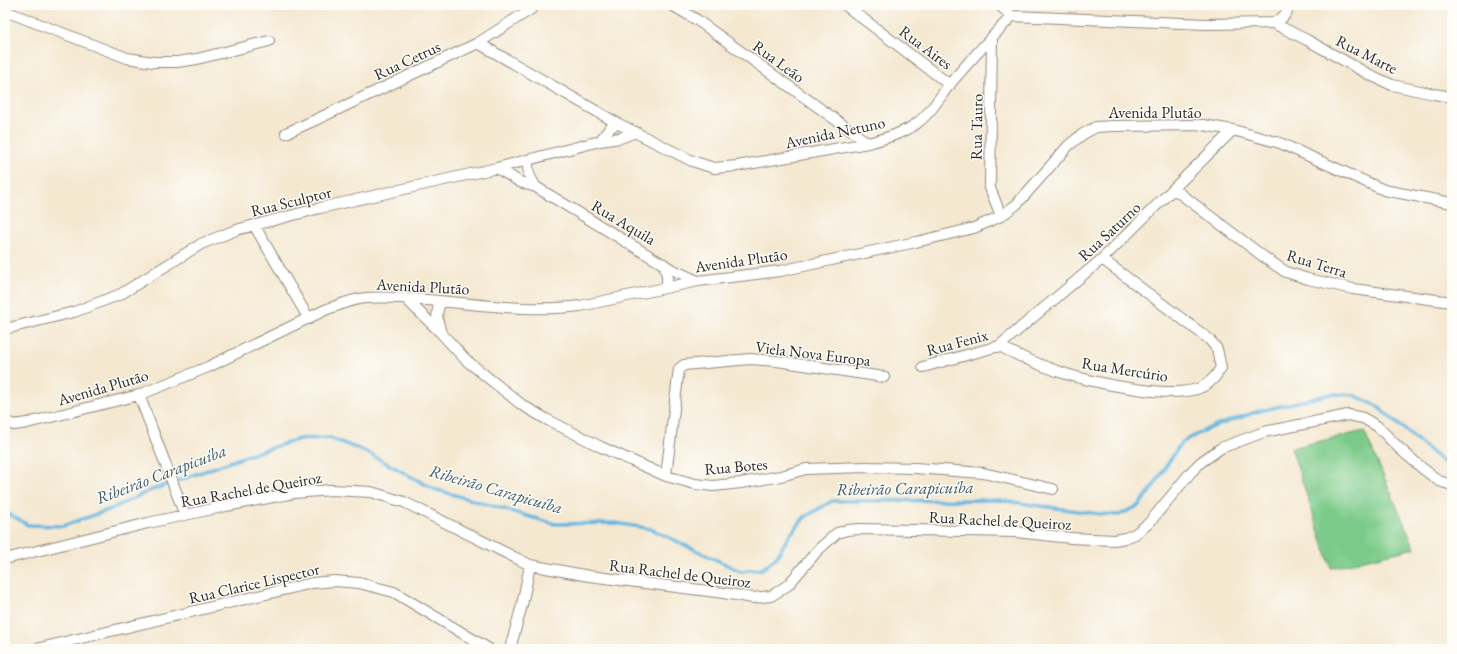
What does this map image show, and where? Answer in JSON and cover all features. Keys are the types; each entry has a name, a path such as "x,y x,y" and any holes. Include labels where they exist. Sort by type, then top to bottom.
{"street":[{"name":"Rua Cetrus","path":"286,133 478,43 535,5"},
{"name":"Rua Leão","path":"672,5 703,25 868,143"},
{"name":"Rua Aires","path":"845,5 950,84"},
{"path":"999,5 1012,16 1206,24 1273,23 1281,19 1287,13 1290,5"},
{"path":"5,11 127,58 153,62 177,62 197,59 269,41"},
{"name":"Avenida Netuno","path":"478,43 617,123 692,161 714,168 737,166 868,143 885,139 916,124 929,112 950,84 1012,16"},
{"name":"Rua Marte","path":"1273,23 1368,74 1392,85 1452,97"},
{"name":"Rua Tauro","path":"992,37 990,188 1001,216"},
{"path":"600,141 610,128 617,123"},
{"name":"Avenida Plutão","path":"5,421 14,425 27,423 139,395 208,367 344,302 366,298 405,298 442,302 537,308 563,308 580,306 698,281 780,271 974,228 1001,216 1017,204 1069,145 1083,134 1096,127 1203,125 1234,130 1280,143 1384,190 1452,203"},
{"name":"Rua Saturno","path":"1000,346 1102,260 1234,130"},
{"name":"Rua Sculptor","path":"5,329 74,312 116,296 201,244 254,225 328,206 497,168 600,141 620,138 636,132"},
{"path":"528,160 527,169 529,177 536,187"},
{"name":"Rua Aquila","path":"497,168 520,182 536,187 664,264 698,281"},
{"name":"Rua Terra","path":"1174,189 1286,272 1308,279 1353,289 1452,302"},
{"path":"254,225 309,318"},
{"name":"Rua Mercúrio","path":"1000,346 1025,359 1073,376 1161,392 1181,392 1195,389 1202,387 1213,380 1221,368 1216,348 1209,339 1102,260"},
{"path":"664,264 667,276 667,287"},
{"name":"Rua Botes","path":"405,298 466,360 522,405 546,420 601,447 666,476 695,484 713,486 781,476 806,469 866,466 983,472 1053,489"},
{"path":"441,333 437,313 438,305 442,302"},
{"name":"Rua Fenix","path":"923,367 1000,346"},
{"name":"Viela Nova Europa","path":"666,476 679,369 684,365 750,359 777,361 884,376"},
{"path":"139,395 185,515"},
{"name":"Rua Rachel de Queiroz","path":"5,559 148,523 294,493 331,490 371,492 404,502 530,565 589,576 754,598 771,596 780,591 788,585 826,542 837,533 847,530 1016,532 1071,538 1114,540 1125,538 1135,534 1149,523 1191,472 1201,462 1221,448 1264,432 1348,416 1363,418 1377,426 1422,468 1439,481 1452,485"},
{"path":"510,649 522,605 530,565"},
{"name":"Rua Clarice Lispector","path":"36,649 312,584 334,581 359,583 394,592 489,649"}],"green space":[{"path":"1364,431 1415,548 1331,568 1291,448"}],"waterway":[{"name":"Ribeirão Carapicuíba","path":"5,512 28,525 63,526 111,509 149,491 252,454 299,439 330,438 366,452 434,489 555,524 615,523 651,529 740,571 762,569 776,558 789,536 805,517 832,501 998,500 1100,514 1119,515 1138,506 1151,490 1181,443 1207,429 1256,412 1331,394 1354,395 1377,406 1443,462 1452,464"}]}
